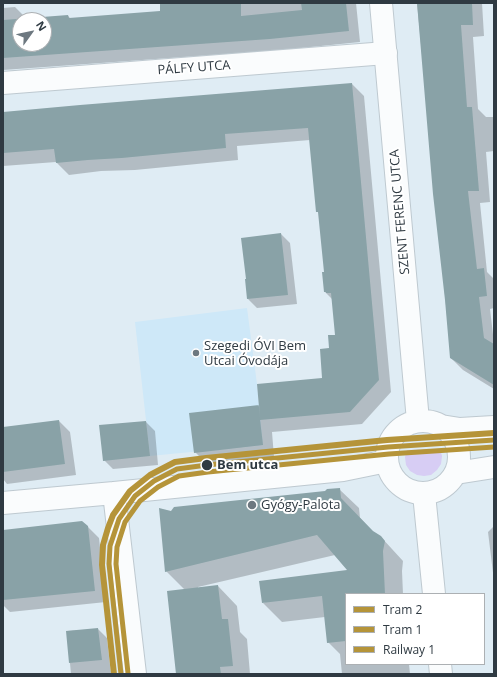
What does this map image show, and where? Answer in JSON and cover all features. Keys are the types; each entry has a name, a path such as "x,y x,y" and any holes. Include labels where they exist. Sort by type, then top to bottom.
{"street":[{"name":"SZENT FERENC UTCA","path":"381,3 418,421"},
{"name":"PÁLFY UTCA","path":"3,83 386,53"},
{"path":"418,421 434,422 441,426 452,435 458,449 458,465 456,473 443,488 434,492 424,494 414,493 403,488 395,481 389,472 387,461 388,447 393,436 400,429 418,421"},
{"path":"441,426 460,429 494,427"},
{"path":"3,503 114,494 343,470 387,461"},
{"path":"456,473 494,467"},
{"path":"114,494 135,674"},
{"path":"424,494 434,593"}],"shaded area":[{"name":"Szegedi ÓVI Bem Utcai Óvodája","path":"247,308 263,445 150,456 135,322"},
{"path":"440,449 442,456 441,464 431,475 417,475 410,471 406,465 405,457 407,450"}],"building":[{"path":"160,3 241,3 241,16 302,10 301,3 346,3 349,31 270,39 3,58 3,20 12,19 12,52 52,52 52,16 68,15 69,18 160,11"},
{"path":"417,3 472,3 473,25 461,25 467,107 472,107 479,191 468,191 477,269 484,268 487,296 479,297 484,338 494,344 494,385 450,358 433,194"},
{"path":"352,83 379,380 350,412 260,420 263,445 194,453 189,413 259,405 257,384 322,378 320,349 329,348 328,335 335,335 331,293 324,292 322,272 324,272 318,212 316,212 308,128 225,134 226,148 56,163 54,149 3,153 3,112"},
{"path":"281,233 288,295 247,299 241,238"},
{"path":"59,420 65,464 3,472 3,427"},
{"path":"146,421 150,456 103,461 99,425"},
{"path":"340,488 341,498 373,531 381,536 385,541 383,551 385,593 345,593 345,641 327,643 322,596 262,603 259,581 347,570 317,535 165,572 159,508 171,511 174,507 325,491 327,489"},
{"path":"82,521 88,526 95,591 3,600 3,530"},
{"path":"218,585 222,619 228,619 233,666 220,667 221,674 176,674 167,591"},
{"path":"98,628 102,660 69,663 66,631"}],"tram line":[{"name":"2","path":"121,674 109,564 110,546 119,519 135,496 154,481 177,469 207,465 388,447 494,440"},
{"name":"1","path":"128,673 116,564 117,547 125,522 140,501 158,487 179,476 208,472 389,454 494,447"}],"rail line":[{"name":"1","path":"114,674 102,565 103,545 113,515 130,491 150,475 175,462 206,458 387,440 494,433"}],"place":[{"name":"Szegedi ÓVI Bem Utcai Óvodája","path":"196,353"},
{"name":"Bem utca","path":"207,465"},
{"name":"Gyógy-Palota","path":"252,505"}]}
